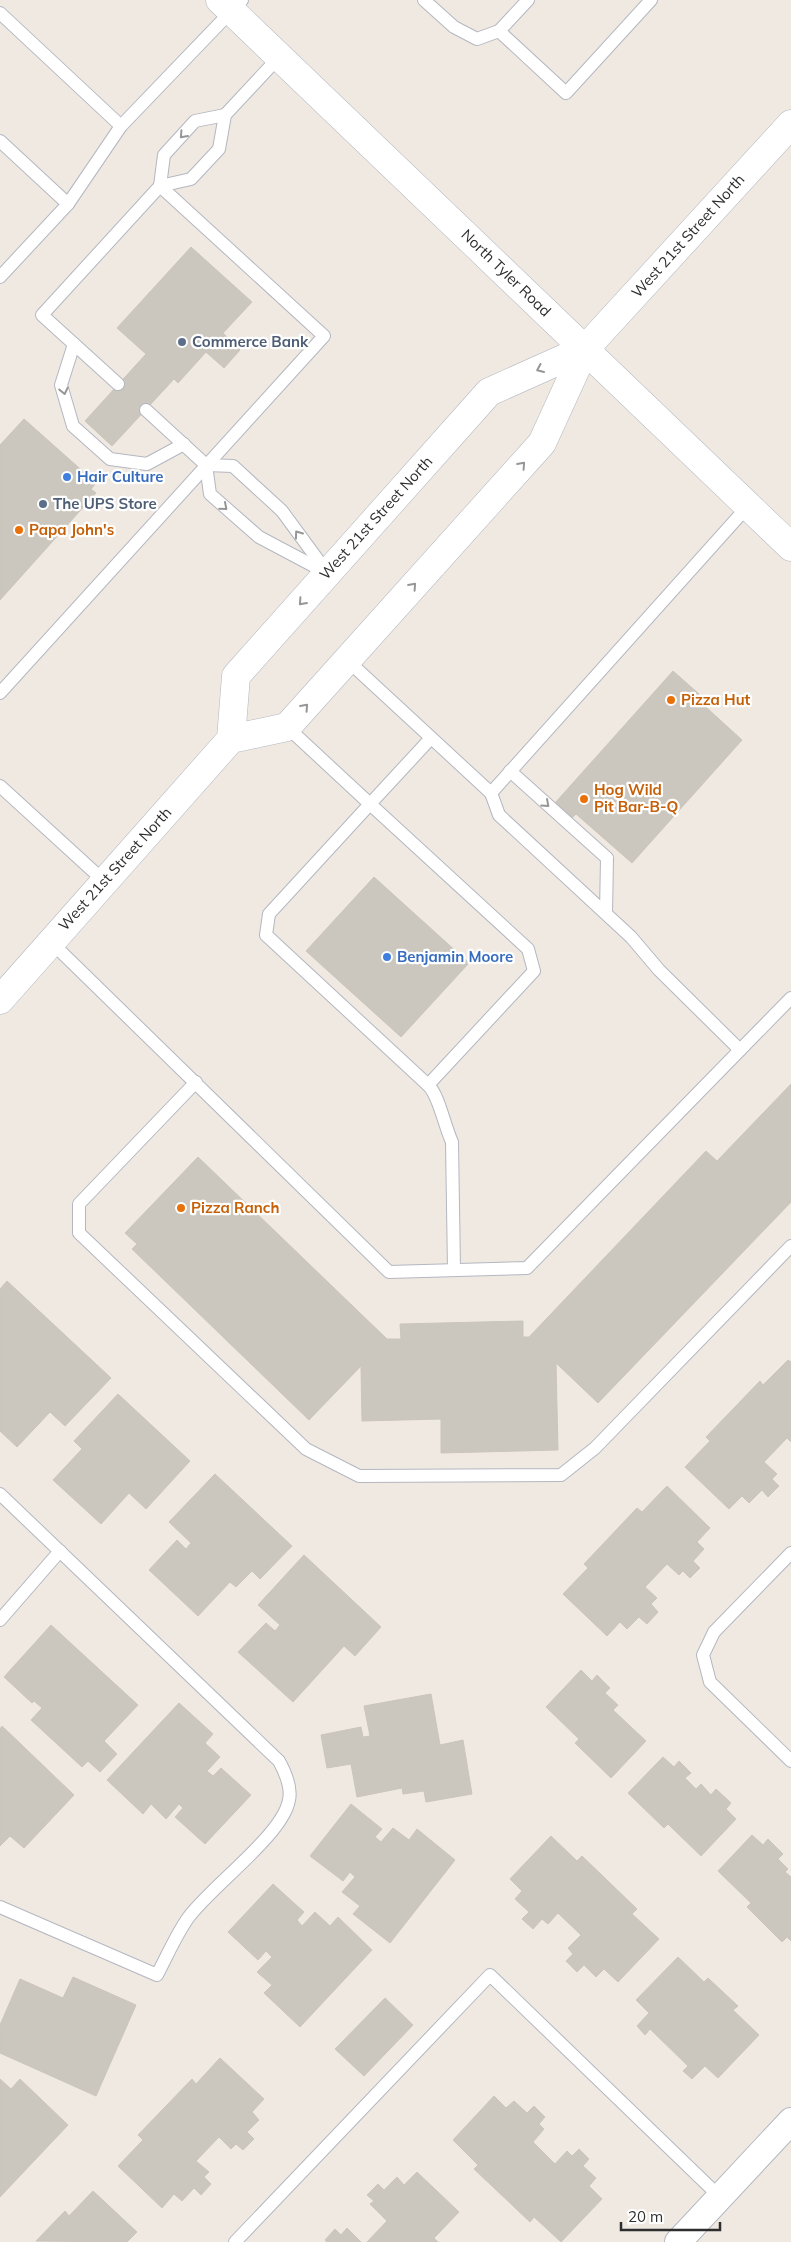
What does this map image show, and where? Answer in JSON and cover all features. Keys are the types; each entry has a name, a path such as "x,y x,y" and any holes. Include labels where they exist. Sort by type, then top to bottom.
{"main road":[{"name":"North Tyler Road","path":"231,3 280,56 791,547"},
{"name":"West 21st Street North","path":"287,727 542,443 585,349 791,124"},
{"name":"West 21st Street North","path":"0,1000 231,739 236,676 489,392 585,349"},
{"path":"231,739 287,727"}],"street":[{"path":"678,2242 791,2120"}],"lane":[{"path":"424,0 454,27 477,39 499,31 528,0"},
{"path":"499,31 566,93 651,0"},
{"path":"0,277 68,204 121,126 231,3"},
{"path":"0,13 121,126"},
{"path":"118,384 42,315 160,186 191,179 218,149 225,115 280,56"},
{"path":"160,186 164,155 195,121 225,115"},
{"path":"0,141 68,204"},
{"path":"0,693 324,336 160,186"},
{"path":"74,344 62,385 73,426 110,459 147,464 184,444"},
{"path":"146,410 206,465 210,494 259,537 327,573"},
{"path":"206,465 232,466 282,511 327,573"},
{"path":"491,793 748,506"},
{"path":"347,660 491,793 499,815 631,937 659,970 740,1050"},
{"path":"287,727 528,950 534,971 428,1085"},
{"path":"431,738 268,914 266,935 435,1092 444,1125 452,1142 454,1270"},
{"path":"510,772 607,858 606,913"},
{"path":"0,786 104,881"},
{"path":"51,942 389,1272 527,1268 791,998"},
{"path":"196,1082 79,1204 79,1233 306,1449 359,1476 561,1475 595,1448 791,1246"},
{"path":"1,1498 60,1551 279,1761 288,1785 290,1798 287,1810 272,1832 218,1885 188,1918 157,1975 1,1910"},
{"path":"0,1620 60,1551"},
{"path":"791,1553 714,1632 703,1655 710,1682 791,1761"},
{"path":"235,2242 490,1975 720,2197"}],"building":[{"name":"Commerce Bank","path":"191,247 252,302 223,333 240,350 224,368 206,352 178,383 174,379 112,446 85,421 146,354 117,328"},
{"path":"24,419 96,483 91,489 96,493 0,600 0,445"},
{"path":"673,671 699,694 696,698 742,740 632,863 576,814 572,818 555,803"},
{"name":"Benjamin Moore","path":"374,877 469,963 401,1037 306,951"},
{"path":"791,1084 791,1202 598,1403 556,1363 558,1450 441,1453 441,1419 362,1421 361,1366 309,1420 132,1249 137,1244 125,1233 198,1157 387,1339 401,1339 400,1324 523,1321 523,1337 529,1337 706,1151 717,1161"},
{"path":"7,1281 111,1378 65,1426 50,1412 17,1447 0,1431 0,1289"},
{"path":"788,1360 791,1362 791,1442 787,1438 764,1462 777,1474 772,1479 779,1486 768,1497 762,1490 749,1503 742,1496 729,1509 685,1467 710,1441 706,1437 760,1381 763,1385"},
{"path":"118,1394 190,1461 146,1509 129,1493 101,1524 53,1480 82,1449 74,1441"},
{"path":"215,1474 292,1546 260,1579 252,1571 236,1587 230,1582 198,1616 149,1570 177,1540 186,1549 191,1543 169,1522"},
{"path":"667,1486 710,1528 697,1542 704,1549 693,1561 700,1568 690,1578 683,1571 679,1575 667,1564 645,1587 657,1598 651,1604 658,1612 647,1624 639,1617 627,1629 620,1622 607,1636 563,1594 588,1568 584,1564 637,1508 642,1512"},
{"path":"304,1555 381,1627 355,1656 344,1646 293,1702 238,1652 266,1623 275,1631 280,1625 258,1605"},
{"path":"51,1625 138,1705 104,1741 117,1754 100,1772 88,1761 82,1767 31,1720 42,1708 34,1701 32,1703 4,1677"},
{"path":"581,1670 592,1681 597,1675 610,1688 605,1693 618,1705 613,1710 646,1741 611,1778 575,1743 579,1739 546,1707"},
{"path":"431,1694 440,1745 463,1740 472,1794 426,1802 424,1791 403,1794 402,1788 357,1797 351,1764 327,1768 321,1735 361,1727 363,1737 370,1736 364,1706"},
{"path":"179,1703 213,1734 205,1743 220,1757 207,1771 213,1776 221,1768 251,1795 205,1844 175,1817 183,1808 179,1804 166,1819 151,1804 143,1814 107,1780"},
{"path":"2,1726 74,1795 24,1848 10,1836 0,1846 0,1729"},
{"path":"663,1757 674,1767 679,1761 691,1773 685,1778 696,1789 701,1784 711,1795 716,1789 731,1803 726,1809 736,1819 701,1856 668,1824 664,1828 628,1793"},
{"path":"351,1804 382,1829 375,1837 381,1842 393,1828 409,1840 417,1829 455,1860 390,1943 353,1914 360,1906 342,1892 355,1877 350,1872 343,1881 310,1856"},
{"path":"752,1835 763,1845 768,1839 783,1854 778,1859 788,1869 785,1872 791,1877 791,1941 787,1937 782,1942 747,1907 751,1903 718,1871"},
{"path":"551,1836 577,1861 582,1856 637,1909 632,1914 659,1939 618,1982 604,1969 596,1977 584,1965 577,1972 566,1961 573,1954 568,1948 581,1935 558,1913 548,1924 542,1919 533,1929 522,1919 529,1912 515,1899 522,1891 510,1879"},
{"path":"273,1884 304,1912 297,1920 302,1926 315,1912 330,1926 338,1917 372,1950 300,2027 264,1993 272,1985 257,1972 272,1957 266,1951 258,1960 228,1932"},
{"path":"678,1957 704,1982 708,1978 738,2006 733,2010 759,2035 718,2078 705,2066 692,2079 683,2071 688,2066 650,2029 645,2035 637,2026 649,2013 636,2000"},
{"path":"73,1977 136,2005 96,2096 0,2053 0,2025 20,1979 63,1998"},
{"path":"385,1998 413,2025 364,2076 335,2049"},
{"path":"220,2058 264,2099 252,2112 259,2120 247,2132 254,2139 243,2150 236,2144 231,2149 219,2137 196,2161 209,2172 204,2177 211,2184 201,2195 194,2188 182,2201 174,2194 162,2208 118,2166 143,2140 138,2135 192,2079 196,2084"},
{"path":"0,2079 11,2089 20,2079 68,2125 0,2197"},
{"path":"494,2096 506,2108 514,2101 527,2113 534,2106 545,2117 539,2124 544,2129 533,2142 555,2164 567,2151 572,2156 579,2149 589,2159 583,2166 596,2178 589,2186 602,2199 561,2242 534,2217 530,2222 474,2169 478,2165 453,2140"},
{"path":"417,2172 459,2212 434,2238 438,2242 367,2242 387,2221 370,2204 374,2201 367,2195 378,2184 384,2190 397,2177 404,2185"},
{"path":"93,2191 137,2232 127,2242 36,2241 65,2211 69,2216"},
{"path":"347,2228 361,2242 327,2242 325,2240 335,2229 341,2235"}],"place":[{"name":"Commerce Bank","path":"182,342"},
{"name":"Hair Culture","path":"67,477"},
{"name":"The UPS Store","path":"43,504"},
{"name":"Papa John's","path":"19,530"},
{"name":"Pizza Hut","path":"671,700"},
{"name":"Hog Wild Pit Bar-B-Q","path":"584,799"},
{"name":"Benjamin Moore","path":"387,957"},
{"name":"Pizza Ranch","path":"181,1208"}]}
